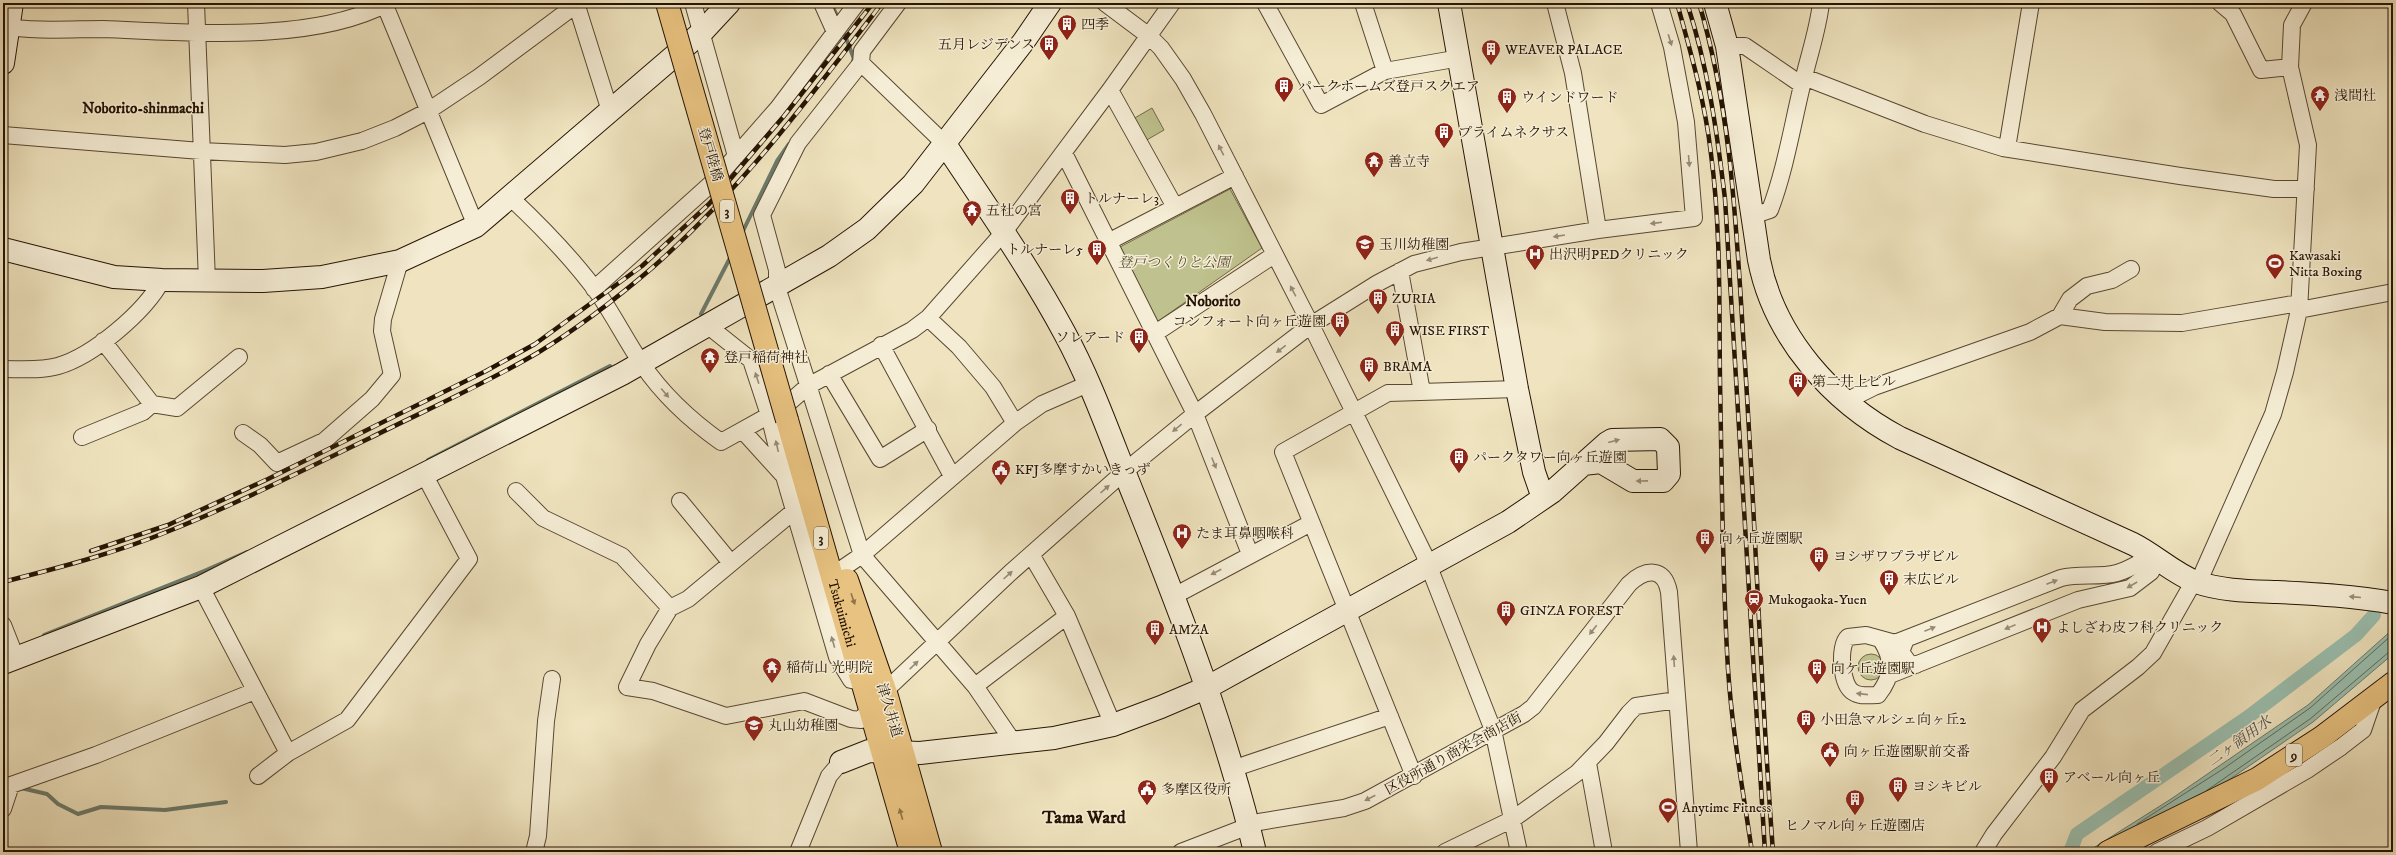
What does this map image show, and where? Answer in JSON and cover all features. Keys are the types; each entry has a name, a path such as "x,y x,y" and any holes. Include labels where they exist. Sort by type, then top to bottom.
{"main road":[{"name":"登戸陸橋","path":"667,3 778,418"},
{"name":"Tsukuimichi","path":"778,418 793,442 911,852"},
{"name":"津久井道","path":"793,442 843,568 885,691 904,753"},
{"name":"9","path":"2108,852 2257,779 2322,736 2393,683"},
{"name":"3","path":"904,753 932,852"}],"street":[{"path":"3,63 6,26 12,3"},
{"path":"196,3 207,281"},
{"path":"663,3 714,181"},
{"path":"693,3 736,156"},
{"path":"3,248 114,277 162,280 263,281 322,276 400,261 476,226 511,198 702,32 729,3"},
{"path":"822,3 839,27"},
{"path":"594,289 714,181 778,108 858,3"},
{"path":"898,3 862,51 861,63 798,143 762,215 777,270 777,287 862,555 938,641 975,686 1014,743"},
{"path":"3,625 9,660 201,587 641,362 754,298 777,287 829,256 866,228 913,184 1024,41 1050,3"},
{"path":"1105,3 1149,36 1161,48 1183,79 1235,176 1311,325 1430,566 1493,730 1519,852"},
{"path":"511,198 570,257 594,289 641,362 672,401 695,424 721,442 743,431 778,418 784,407 808,386 881,345 912,330 928,318 1004,232 1064,153 1172,3"},
{"path":"1265,3 1321,105 1385,71 1460,58"},
{"path":"1363,3 1385,71"},
{"path":"1449,3 1460,58 1517,388 1534,472 1543,498"},
{"path":"1555,3 1573,73 1598,230"},
{"path":"885,691 1124,472 1195,414 1311,325 1400,271 1414,264 1443,256 1492,247 1598,230 1694,218 1686,122 1672,48 1659,3"},
{"path":"1716,3 1727,46 1761,272 1773,305 1789,334 1806,358 1846,401 1869,419 1900,438 2133,544 2158,558 2173,571 2198,576 2237,590 2320,594 2393,603"},
{"path":"1752,216 1770,210 1779,185 1803,81 1819,22 1822,3"},
{"path":"2007,148 2032,3"},
{"path":"2220,3 2233,14 2261,70 2290,67"},
{"path":"1983,852 1994,834 2053,756 2082,710 2153,653 2198,576 2272,414 2285,372 2299,306 2308,145 2290,67 2292,24 2304,3"},
{"path":"6,26 198,32 291,30 343,21 385,4 476,226"},
{"path":"3,135 201,151 285,155 316,152 362,140 395,128 428,111 480,77 576,4 610,111"},
{"path":"1727,46 1745,46 1803,81 1925,124 2007,148 2188,178 2274,189 2306,189"},
{"path":"861,63 945,144 1004,232 1065,333 1088,384 1124,472 1174,596 1208,687 1249,825 1255,852"},
{"path":"1110,90 1175,207"},
{"path":"1064,153 1195,414 1250,554"},
{"path":"1108,242 1235,176"},
{"path":"735,250 748,270 754,298"},
{"path":"1154,334 1274,255"},
{"path":"243,433 260,445 277,463 324,441 372,400 392,375 382,332 383,319 400,261"},
{"path":"1846,401 1874,387 2030,332 2060,316 2070,299 2087,286 2112,280 2131,269"},
{"path":"1400,271 1422,392"},
{"path":"3,369 40,370 58,366 80,356 103,341 146,303 156,292 162,280"},
{"path":"2060,316 2105,322 2182,323 2393,292"},
{"path":"928,318 959,347 993,387 1015,423"},
{"path":"707,325 751,360 778,418 784,476 838,657 851,680 862,682"},
{"path":"103,341 152,404 177,408 239,357"},
{"path":"881,345 952,476"},
{"path":"829,374 880,459 928,430"},
{"path":"843,568 862,555 1015,423 1042,404 1088,384"},
{"path":"1414,776 1283,452 1355,413 1388,393 1517,388"},
{"path":"82,437 143,412 152,404"},
{"path":"743,431 784,476"},
{"path":"798,852 829,776 841,762 864,753 882,751 904,753 1014,743 1113,725 1208,687 1508,522 1543,498 1583,464"},
{"path":"258,776 288,753 347,720 469,559 424,474"},
{"path":"516,491 543,518 622,556 670,608"},
{"path":"680,501 731,563"},
{"path":"794,511 688,599 670,608 648,644 627,687 653,691 726,716 804,701 851,719 861,720 870,708"},
{"path":"1174,596 1250,554 1311,523"},
{"path":"1032,556 1067,616 1113,725"},
{"path":"1881,640 1891,659 1890,675 1878,695 1860,696 1848,689 1844,680 1842,645 1844,640 1848,637 1866,635 1895,643 2061,578 2074,575 2117,573 2141,561 2158,558"},
{"path":"1890,675 2078,600 2130,588 2151,572 2158,558"},
{"name":"区役所通り商栄会商店街","path":"1181,852 1249,825 1344,808 1365,801 1414,776 1493,730 1524,714 1533,707 1625,588 1635,578 1648,572 1655,572 1666,583 1689,852"},
{"path":"2198,576 2238,576 2324,580 2393,589"},
{"path":"201,587 254,691 288,753"},
{"path":"975,686 1067,616"},
{"path":"1906,639 1901,652 1909,663 1916,665"},
{"path":"534,852 538,836 545,728 552,679"},
{"path":"3,809 10,789 254,691"},
{"path":"2157,852 2207,828 2308,770 2341,747 2363,730 2374,698"},
{"path":"1445,852 1513,819 1588,763 1636,706 1677,700"},
{"path":"1232,769 1390,716"},
{"path":"1588,763 1604,852"}],"green space":[{"path":"1152,108 1164,130 1145,141 1133,119"},
{"name":"登戸つくりと公園","path":"1230,189 1262,248 1157,322 1120,247"},
{"path":"1871,654 1880,658 1884,667 1880,676 1871,680 1862,676 1858,667 1862,658"}],"water":[{"path":"2393,629 2393,654 2313,722 2124,852 2087,852 2171,799 2308,705"}],"waterway":[{"path":"831,3 839,20"},
{"path":"843,30 854,59 853,61"},
{"path":"742,233 777,161 789,144"},
{"path":"701,314 731,256"},
{"path":"428,460 610,366"},
{"path":"44,635 204,571 247,552"},
{"name":"二ヶ領用水","path":"2070,852 2077,834 2248,717 2356,635 2374,615"},
{"path":"21,788 47,794 58,804 78,814 101,807 165,810 226,802"}],"railway":[{"path":"91,551 168,525 268,479 486,371 535,344 642,266 709,204 784,116 873,3"},
{"path":"3,582 66,566 108,553 149,539 220,510 498,375 554,343 639,279 685,238 716,207 774,141 829,73 882,3"},
{"path":"1677,3 1701,97 1714,182 1719,267 1722,525 1728,669 1735,738 1752,852"},
{"path":"1687,3 1701,51 1711,100 1725,199 1765,852"},
{"path":"1699,3 1710,43 1725,125 1738,250 1773,852"}],"place":[{"name":"四季","path":"1067,41"},
{"name":"五月レジデンス","path":"1049,61"},
{"name":"WEAVER PALACE","path":"1491,66"},
{"name":"パークホームズ登戸スクエア","path":"1284,103"},
{"name":"浅間社","path":"2320,112"},
{"name":"ウインドワード","path":"1507,114"},
{"name":"プライムネクサス","path":"1444,149"},
{"name":"善立寺","path":"1374,178"},
{"name":"トルナーレ3","path":"1070,215"},
{"name":"五社の宮","path":"972,227"},
{"name":"玉川幼稚園","path":"1365,261"},
{"name":"トルナーレ5","path":"1097,266"},
{"name":"出沢明PEDクリニック","path":"1535,271"},
{"name":"Kawasaki Nitta Boxing","path":"2275,280"},
{"name":"ZURIA","path":"1378,315"},
{"name":"コンフォート向ヶ丘遊園","path":"1340,338"},
{"name":"WISE FIRST","path":"1395,347"},
{"name":"ソレアード","path":"1139,354"},
{"name":"登戸稲荷神社","path":"710,374"},
{"name":"BRAMA","path":"1369,383"},
{"name":"第二井上ビル","path":"1798,398"},
{"name":"パークタワー向ヶ丘遊園","path":"1459,474"},
{"name":"KFJ多摩すかいきっず","path":"1001,486"},
{"name":"たま耳鼻咽喉科","path":"1182,550"},
{"name":"向ヶ丘遊園駅","path":"1705,555"},
{"name":"ヨシザワプラザビル","path":"1819,573"},
{"name":"末広ビル","path":"1889,596"},
{"name":"Mukogaoka-Yuen","path":"1754,616"},
{"name":"GINZA FOREST","path":"1506,627"},
{"name":"よしざわ皮フ科クリニック","path":"2042,644"},
{"name":"AMZA","path":"1155,646"},
{"name":"稲荷山 光明院","path":"772,684"},
{"name":"向ケ丘遊園駅","path":"1817,685"},
{"name":"小田急マルシェ向ヶ丘2","path":"1806,736"},
{"name":"丸山幼稚園","path":"754,742"},
{"name":"向ヶ丘遊園駅前交番","path":"1830,768"},
{"name":"アベール向ヶ丘","path":"2049,794"},
{"name":"ヨシキビル","path":"1898,803"},
{"name":"多摩区役所","path":"1147,806"},
{"name":"ヒノマル向ヶ丘遊園店","path":"1855,816"},
{"name":"Anytime Fitness","path":"1668,824"}],"district":[{"name":"Noborito-shinmachi","path":"143,108"},
{"name":"Noborito","path":"1213,301"},
{"name":"Tama Ward","path":"1084,817"}]}
